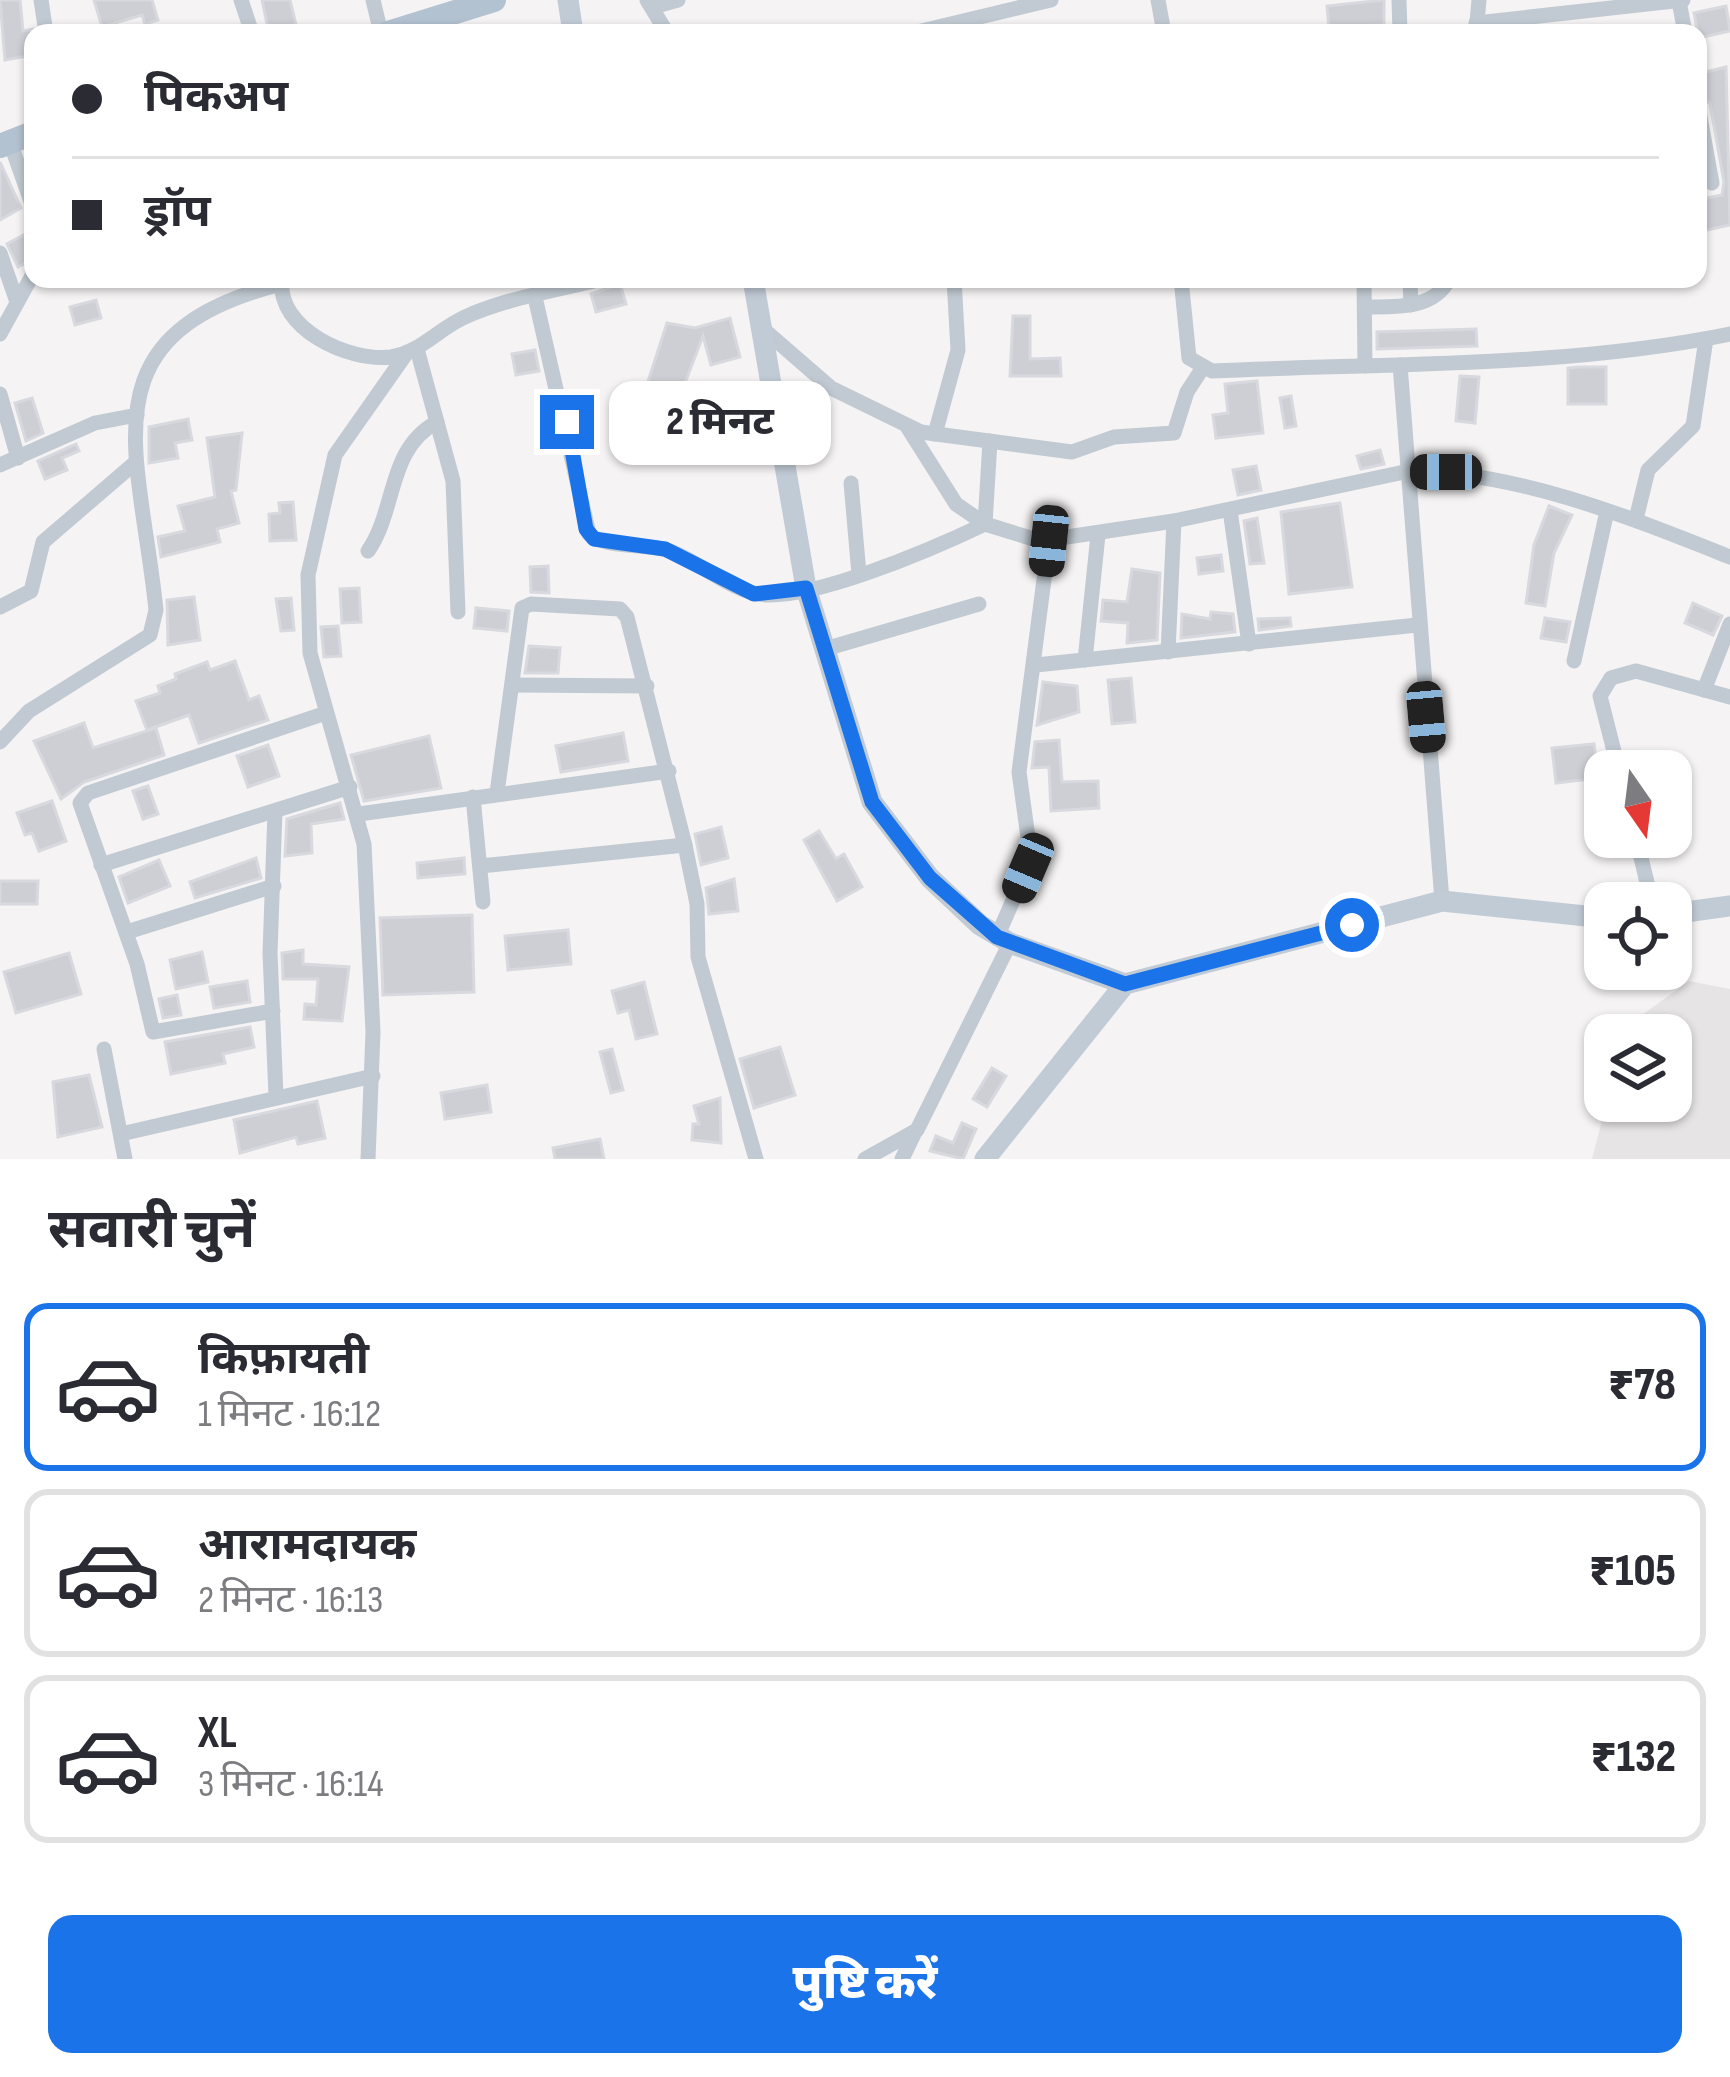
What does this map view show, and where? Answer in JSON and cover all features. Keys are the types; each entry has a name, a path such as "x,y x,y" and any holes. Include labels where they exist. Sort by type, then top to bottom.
{"main road":[{"path":"429,24 494,0"},
{"path":"755,288 806,588 872,802 930,878 1003,940 1125,984 1442,901 1584,916"},
{"path":"1692,911 1730,906"},
{"path":"985,1159 1125,984"}],"street":[{"path":"650,4 678,0"},
{"path":"949,24 1051,0"},
{"path":"1505,24 1681,0"},
{"path":"992,13 996,24"},
{"path":"14,140 24,175"},
{"path":"1707,156 1712,183"},
{"path":"0,253 16,299"},
{"path":"0,334 24,287"},
{"path":"0,742 29,711 142,642 154,627 136,462 137,415 148,367 186,320 222,301 263,288"},
{"path":"284,288 290,313 316,336 350,352 411,352"},
{"path":"368,1159 373,1076 359,814 323,714 308,626 308,575 322,494 347,431 411,352 465,317 568,288"},
{"path":"934,434 958,350 955,288"},
{"path":"1181,288 1189,358 1202,369 1400,364 1642,349 1730,334"},
{"path":"1364,288 1365,365"},
{"path":"1410,288 1411,305"},
{"path":"1365,307 1411,305 1435,296 1442,288"},
{"path":"535,297 589,534 600,541 665,549 754,594 806,588 859,574 985,524"},
{"path":"763,329 831,388 908,428 1072,452 1114,437 1167,435 1180,425 1187,392 1202,369"},
{"path":"1636,519 1648,470 1693,426 1706,339"},
{"path":"411,352 436,422 458,520 458,611"},
{"path":"1400,364 1442,901"},
{"path":"0,394 18,458"},
{"path":"0,465 95,423 137,415"},
{"path":"368,551 380,534 394,477 411,440 436,422"},
{"path":"908,428 956,504 985,524 1049,541 1230,510 1409,472 1475,476 1636,519 1730,557"},
{"path":"985,524 990,441"},
{"path":"0,607 31,591 48,536 136,462"},
{"path":"851,483 859,574"},
{"path":"1230,510 1250,644"},
{"path":"1574,661 1607,512"},
{"path":"1168,652 1174,520"},
{"path":"1085,660 1098,535"},
{"path":"902,1159 1003,940 1031,859 1019,772 1049,541"},
{"path":"497,793 520,612 531,604 620,609 669,771 697,904 698,957 756,1159"},
{"path":"825,650 979,604"},
{"path":"1704,690 1730,624"},
{"path":"1036,665 1417,626"},
{"path":"1614,750 1600,695 1611,678 1636,671 1730,697"},
{"path":"513,685 647,686"},
{"path":"273,1011 153,1032 127,932 80,810 88,793 323,714"},
{"path":"359,814 669,771"},
{"path":"101,865 350,787"},
{"path":"473,797 483,902"},
{"path":"275,811 276,1096"},
{"path":"480,866 685,845"},
{"path":"127,932 274,886"},
{"path":"104,1049 125,1159"},
{"path":"122,1134 373,1076"},
{"path":"865,1159 916,1130"}],"shaded area":[{"path":"1692,982 1730,989 1730,1159 1592,1159 1602,1122 1692,1122 1692,1014 1643,1014 1677,990 1692,990"}],"building":[{"path":"0,0 20,0 24,57 5,60"},
{"path":"94,0 152,0 158,20 145,24 142,15 101,24"},
{"path":"262,0 290,0 296,24 267,24"},
{"path":"1384,0 1384,24 1329,24 1327,6"},
{"path":"1726,6 1730,31 1707,36 1707,24 1696,24 1694,13"},
{"path":"1726,67 1730,225 1707,230 1707,198 1722,195 1724,182 1707,101 1707,72"},
{"path":"0,162 21,208 0,220"},
{"path":"24,235 24,264 18,267 7,244"},
{"path":"621,288 626,304 596,312 591,294"},
{"path":"96,300 101,318 75,325 70,307"},
{"path":"1013,316 1030,316 1030,359 1060,358 1061,376 1010,376"},
{"path":"730,318 740,357 711,365 703,336 678,401 658,393 662,413 634,419 630,402 642,400 667,323 695,328"},
{"path":"1476,329 1477,346 1377,349 1377,332"},
{"path":"535,350 539,371 516,375 512,354"},
{"path":"1606,367 1606,404 1568,404 1568,368"},
{"path":"1460,376 1479,377 1475,423 1456,421"},
{"path":"1257,381 1263,433 1216,438 1213,415 1228,413 1225,384"},
{"path":"1291,396 1296,426 1285,428 1280,398"},
{"path":"32,398 43,433 26,441 15,403"},
{"path":"188,419 192,440 175,443 178,458 149,463 149,427"},
{"path":"242,433 236,490 231,491 239,523 217,529 220,542 161,557 158,537 185,531 178,506 215,497 207,438"},
{"path":"76,444 79,451 62,458 67,470 45,479 38,461"},
{"path":"1380,450 1384,464 1361,469 1357,456"},
{"path":"1256,466 1261,490 1238,495 1233,470"},
{"path":"293,502 296,540 270,541 269,514 280,513 279,503"},
{"path":"1340,503 1352,587 1289,594 1281,512"},
{"path":"1549,506 1572,515 1554,553 1545,606 1526,603 1534,545"},
{"path":"1257,518 1264,563 1250,564 1244,521"},
{"path":"1221,555 1223,571 1199,574 1197,558"},
{"path":"548,566 549,593 531,592 530,567"},
{"path":"1132,569 1160,573 1157,640 1127,643 1128,623 1101,621 1103,600 1127,602"},
{"path":"359,588 361,622 342,623 340,589"},
{"path":"194,597 200,640 168,645 167,600"},
{"path":"291,598 294,630 281,631 276,599"},
{"path":"1693,603 1722,616 1713,635 1685,623"},
{"path":"476,608 509,611 507,631 474,628"},
{"path":"1211,612 1233,614 1235,632 1181,638 1182,614 1210,619"},
{"path":"1290,618 1291,626 1259,630 1258,619"},
{"path":"1545,618 1570,622 1566,642 1541,638"},
{"path":"338,626 341,656 324,657 321,627"},
{"path":"529,646 560,648 558,673 525,673"},
{"path":"235,661 249,700 259,696 268,720 199,743 189,715 147,730 136,701 160,693 158,686 176,679 175,674 207,662 210,670"},
{"path":"1131,678 1135,722 1112,724 1108,680"},
{"path":"1043,682 1077,686 1079,712 1037,725"},
{"path":"84,723 93,748 156,728 164,755 84,782 61,799 34,741"},
{"path":"623,733 628,761 561,772 556,746"},
{"path":"429,736 441,788 364,801 351,755"},
{"path":"1059,740 1062,782 1098,781 1099,808 1051,811 1049,767 1032,768 1035,742"},
{"path":"1594,744 1595,750 1584,750 1584,780 1556,783 1552,748"},
{"path":"268,745 279,776 248,787 237,756"},
{"path":"148,786 158,814 143,819 133,791"},
{"path":"52,801 66,841 39,851 32,833 25,835 17,813"},
{"path":"340,803 344,819 311,824 312,853 285,856 287,819"},
{"path":"721,827 728,858 701,865 695,834"},
{"path":"819,831 836,859 844,854 862,887 837,901 804,840"},
{"path":"256,858 261,878 195,898 190,882"},
{"path":"464,858 465,874 418,878 417,863"},
{"path":"159,860 170,886 128,903 119,877"},
{"path":"734,879 738,911 709,914 706,888"},
{"path":"0,881 38,881 37,904 0,904"},
{"path":"472,915 474,992 383,995 380,918"},
{"path":"568,930 571,964 508,970 505,936"},
{"path":"303,950 303,964 349,967 342,1021 304,1019 305,1004 316,1005 318,979 283,979 282,953"},
{"path":"202,952 208,982 176,989 170,960"},
{"path":"69,953 81,994 16,1013 4,972"},
{"path":"247,981 250,1002 214,1008 210,987"},
{"path":"644,982 657,1034 636,1039 629,1010 618,1013 612,991"},
{"path":"177,995 181,1015 163,1018 159,999"},
{"path":"250,1027 254,1047 223,1054 225,1063 171,1074 165,1042"},
{"path":"780,1047 795,1095 754,1108 740,1059"},
{"path":"612,1049 623,1090 611,1093 600,1052"},
{"path":"992,1068 1006,1076 987,1107 973,1099"},
{"path":"89,1075 102,1127 58,1137 53,1082"},
{"path":"487,1085 491,1112 445,1119 441,1093"},
{"path":"720,1098 721,1143 692,1140 693,1124 699,1124 694,1106"},
{"path":"317,1101 325,1138 298,1144 296,1137 240,1153 234,1120"},
{"path":"962,1123 976,1129 963,1159 930,1151 936,1136 953,1143"},
{"path":"600,1139 604,1159 555,1159 553,1148"}],"route":[{"path":"567,422 586,529 594,539 665,549 754,594 806,588 872,802 930,878 997,937 1125,984 1352,925"}]}
